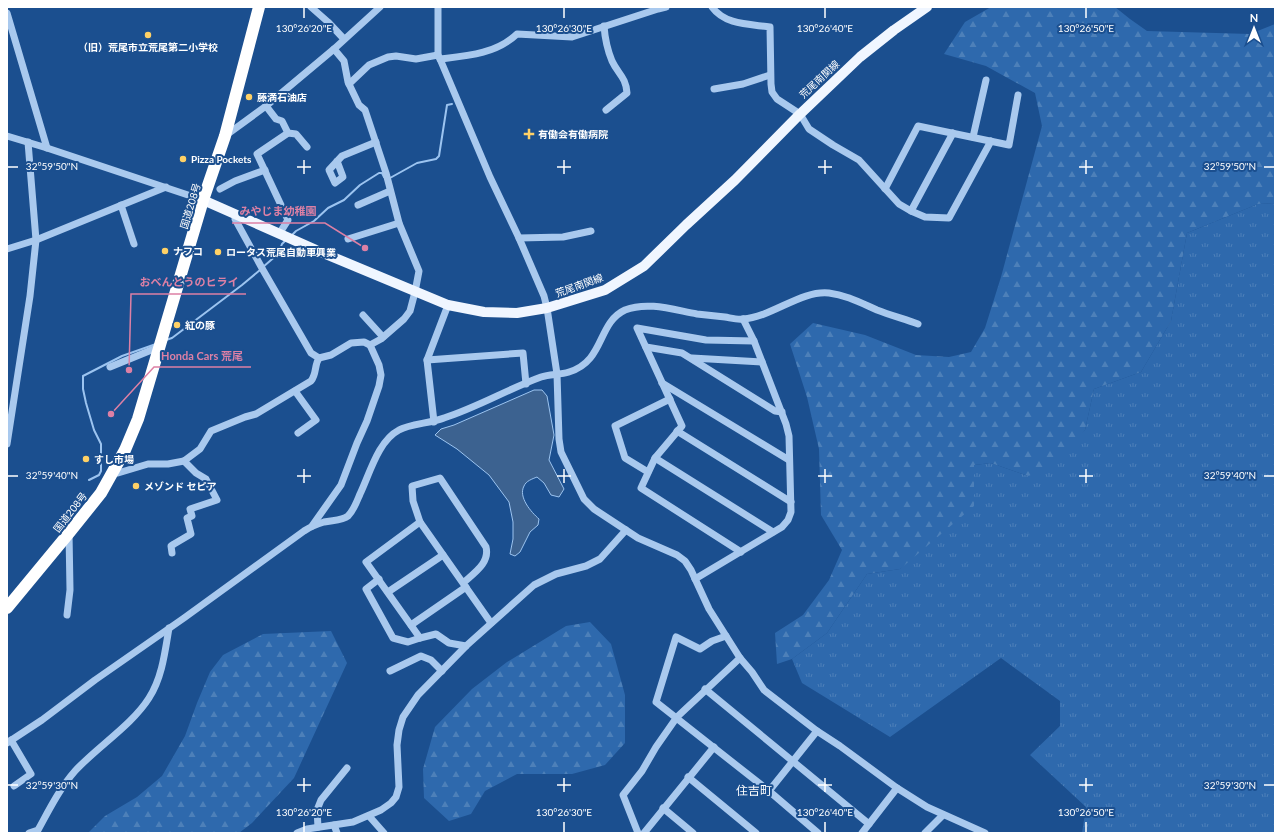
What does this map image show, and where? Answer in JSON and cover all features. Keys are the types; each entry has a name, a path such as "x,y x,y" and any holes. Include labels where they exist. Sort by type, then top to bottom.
{"highway":[{"name":"国道208号","path":"7,608 100,493 125,450 138,419 203,200 224,136 259,7"}],"main road":[{"name":"荒尾南関線","path":"203,200 279,234 448,305 484,312 511,313 547,308 605,290 644,266 735,180 800,114 860,57 894,30 927,7"}],"street":[{"path":"311,7 344,39"},
{"path":"224,136 266,106 334,49 380,7"},
{"path":"438,7 439,57 490,177 519,238 544,296 557,374 559,439 561,452 584,499 594,509 638,538 678,555 685,561 726,636 740,658 764,690 817,731 897,788 943,815 985,833"},
{"path":"349,84 369,65 388,57 396,56 416,59 476,54 509,42 517,34 572,37 666,7"},
{"path":"712,7 722,17 734,22 770,27 770,74 772,92 777,99 800,114 809,129 832,145 859,160 899,204 911,211 925,217 949,218 991,141"},
{"path":"7,13 47,148"},
{"path":"604,26 606,46 612,62 626,84 627,93 606,110"},
{"path":"334,49 344,61 349,84 359,105 365,110 376,142 399,224 419,271 416,292 410,311 404,319 370,346"},
{"path":"714,89 743,84 770,74"},
{"path":"973,137 986,80"},
{"path":"886,189 918,126 1009,145 1018,95"},
{"path":"266,106 276,118 282,121 288,133"},
{"path":"279,234 288,220 257,154 288,133 296,134 307,147"},
{"path":"911,211 953,133"},
{"path":"7,136 203,200"},
{"path":"7,444 30,296 36,240 28,142"},
{"path":"337,161 342,156 376,142"},
{"path":"220,189 235,181 265,170"},
{"path":"7,249 36,240 166,187"},
{"path":"358,205 390,191"},
{"path":"121,205 134,244"},
{"path":"238,216 235,219 262,270 311,353 319,358"},
{"path":"348,239 399,224"},
{"path":"519,238 563,237 591,231"},
{"path":"14,786 31,774 9,742 42,720 95,680 312,526 324,522 341,520 348,516 354,507 381,446 400,429 434,422 460,413 543,377 569,373 581,367 592,358 609,323 619,313 641,306 667,308 696,314 743,319 771,312 788,303 815,294 828,293 847,296 894,316 918,324"},
{"path":"434,422 427,360 448,305"},
{"path":"363,315 383,337"},
{"path":"695,579 782,527 788,520 791,512 789,436 782,412 754,342 743,319"},
{"path":"741,552 641,488 656,458 682,426 637,328 706,340 754,342"},
{"path":"114,471 118,473 148,464 168,464 184,461 200,449 211,431 256,414 311,381 315,376 316,363 319,358 331,355 351,344 364,342 370,346 379,365 381,375 375,398 341,485 312,526"},
{"path":"646,347 682,353 775,411 782,412"},
{"path":"110,367 160,348"},
{"path":"427,360 523,353 526,384"},
{"path":"690,358 762,362"},
{"path":"662,383 789,460"},
{"path":"295,391 316,420 298,433"},
{"path":"648,472 625,458 615,426 670,399"},
{"path":"678,431 791,502"},
{"path":"656,458 773,532"},
{"path":"172,553 171,546 191,534 187,518 192,516 190,509 217,500 206,479 196,473 184,461"},
{"path":"411,624 464,585 480,568 486,558 486,547 440,478 412,486 413,501 420,522 464,585 491,623"},
{"path":"420,522 366,562 420,638"},
{"path":"297,833 307,829 353,822 369,816 391,803 396,797 399,787 397,745 399,730 403,717 418,695 466,646 534,585 556,574 586,566 600,559 626,530"},
{"path":"67,615 70,590 69,533"},
{"path":"388,592 443,555"},
{"path":"379,579 366,589 393,638 408,642 436,634 449,643 466,646"},
{"path":"29,833 38,830 58,794 75,771 136,713 149,698 158,681 169,628"},
{"path":"726,636 700,649 676,637 656,702 769,791 818,833"},
{"path":"390,671 421,656 431,660 442,671"},
{"path":"638,833 623,795 642,772 656,747 676,717 740,658"},
{"path":"705,690 869,824"},
{"path":"769,791 817,731"},
{"path":"644,833 688,777 714,747"},
{"path":"318,827 317,810 322,800 347,768"},
{"path":"688,777 756,833"},
{"path":"862,833 897,788"},
{"path":"663,808 693,833"},
{"path":"925,833 943,815"},
{"path":"369,816 384,833"},
{"path":"334,825 338,833"}],"green space":[{"path":"991,7 1115,7 1147,31 1250,34 1275,24 1275,203 1258,204 1187,233 1171,321 1141,372 1094,389 1085,430 1052,468 1028,476 991,463 974,465 974,506 900,569 867,574 827,633 792,659 777,664 775,633 803,615 829,580 842,550 821,515 819,449 807,397 790,344 813,323 865,335 916,355 949,357 971,352 985,328 1001,277 1042,126 1035,93 986,66 944,54 965,22"},
{"path":"1275,203 1275,833 1082,833 1086,807 1030,755 1060,726 1060,701 1001,658 890,737 802,683 792,659 827,633 867,574 900,569 974,465 991,463 1028,476 1085,430 1094,389 1141,372 1171,321 1187,233 1258,204"},
{"path":"590,622 611,644 625,695 625,743 605,765 572,774 517,774 485,791 471,814 449,821 424,798 423,769 435,727 472,689 507,662 566,626"},
{"path":"331,631 347,663 294,778 252,823 239,833 88,833 105,816 137,797 162,776 185,736 210,672 223,655 263,634"}],"shaded area":[{"path":"534,390 542,390 547,396 554,435 549,460 564,489 559,497 551,495 544,483 537,477 529,480 525,484 523,495 526,504 539,519 538,525 530,532 520,552 515,556 510,554 513,539 513,522 509,502 489,475 457,449 435,435 441,429 454,425"}],"waterway":[{"path":"390,178 417,163 436,159 439,156 447,105 452,104"},
{"path":"291,236 296,231 314,221 328,208 344,200 360,185 379,173 382,173 384,177"},
{"path":"263,267 278,254 282,244 286,240"},
{"path":"166,340 172,338 260,270"},
{"path":"89,480 99,475 101,471 101,444 94,430 86,403 83,389 83,376 122,356 156,344"}],"place":[{"name":"（旧）荒尾市立荒尾第二小学校","path":"148,35"},
{"name":"藤満石油店","path":"249,97"},
{"name":"有働会有働病院","path":"529,134"},
{"name":"Pizza Pockets","path":"183,159"},
{"name":"みやじま幼稚園","path":"365,248"},
{"name":"ナフコ","path":"165,251"},
{"name":"ロータス荒尾自動車興業","path":"218,252"},
{"name":"紅の豚","path":"177,325"},
{"name":"おべんとうのヒライ","path":"129,370"},
{"name":"Honda Cars 荒尾","path":"111,414"},
{"name":"すし市場","path":"86,459"},
{"name":"メゾンド セピア","path":"136,486"}],"district":[{"name":"住吉町","path":"754,791"}]}
